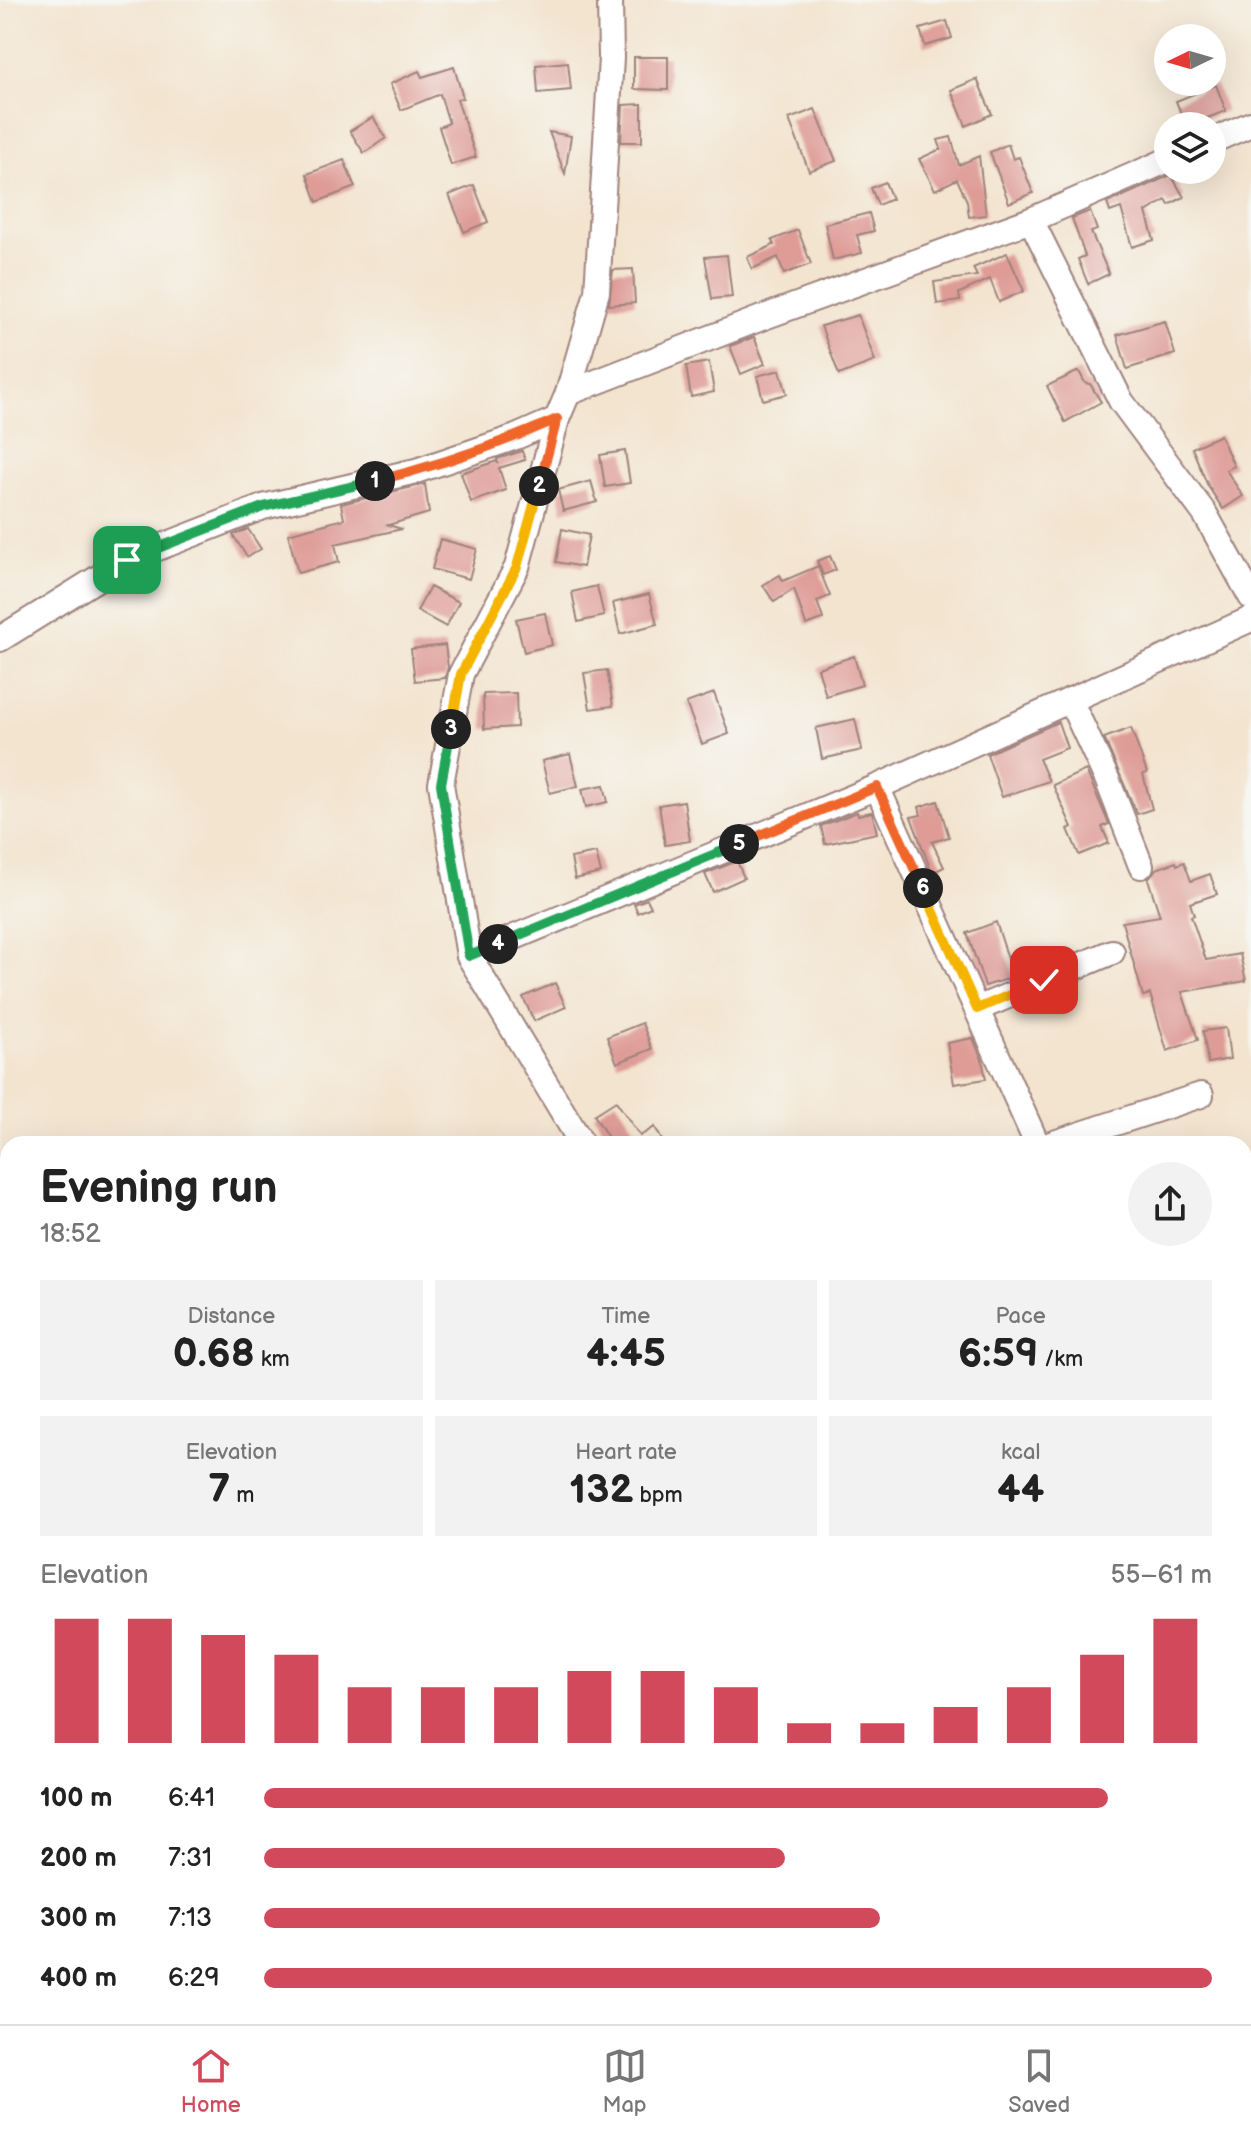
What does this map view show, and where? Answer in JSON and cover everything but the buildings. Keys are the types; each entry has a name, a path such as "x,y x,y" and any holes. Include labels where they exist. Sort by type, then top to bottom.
{"street":[{"path":"577,1136 469,956 441,784 461,674 517,567 557,419 568,393 597,292 611,58 610,0"},
{"path":"1226,135 1251,124"},
{"path":"568,393 764,317 1031,220 1154,166"},
{"path":"1031,220 1121,401 1205,514 1251,597"},
{"path":"0,639 141,554 263,507 416,471 516,437 557,419"},
{"path":"469,956 877,787 1251,619"},
{"path":"1070,700 1107,779 1141,866"},
{"path":"877,787 1033,1136"},
{"path":"977,1009 1112,952"},
{"path":"1075,1136 1201,1095"}],"route":[{"path":"127,560 263,507 416,471 516,437 557,419 517,567 461,674 441,784 469,956 877,787 977,1009 1044,980"}]}
